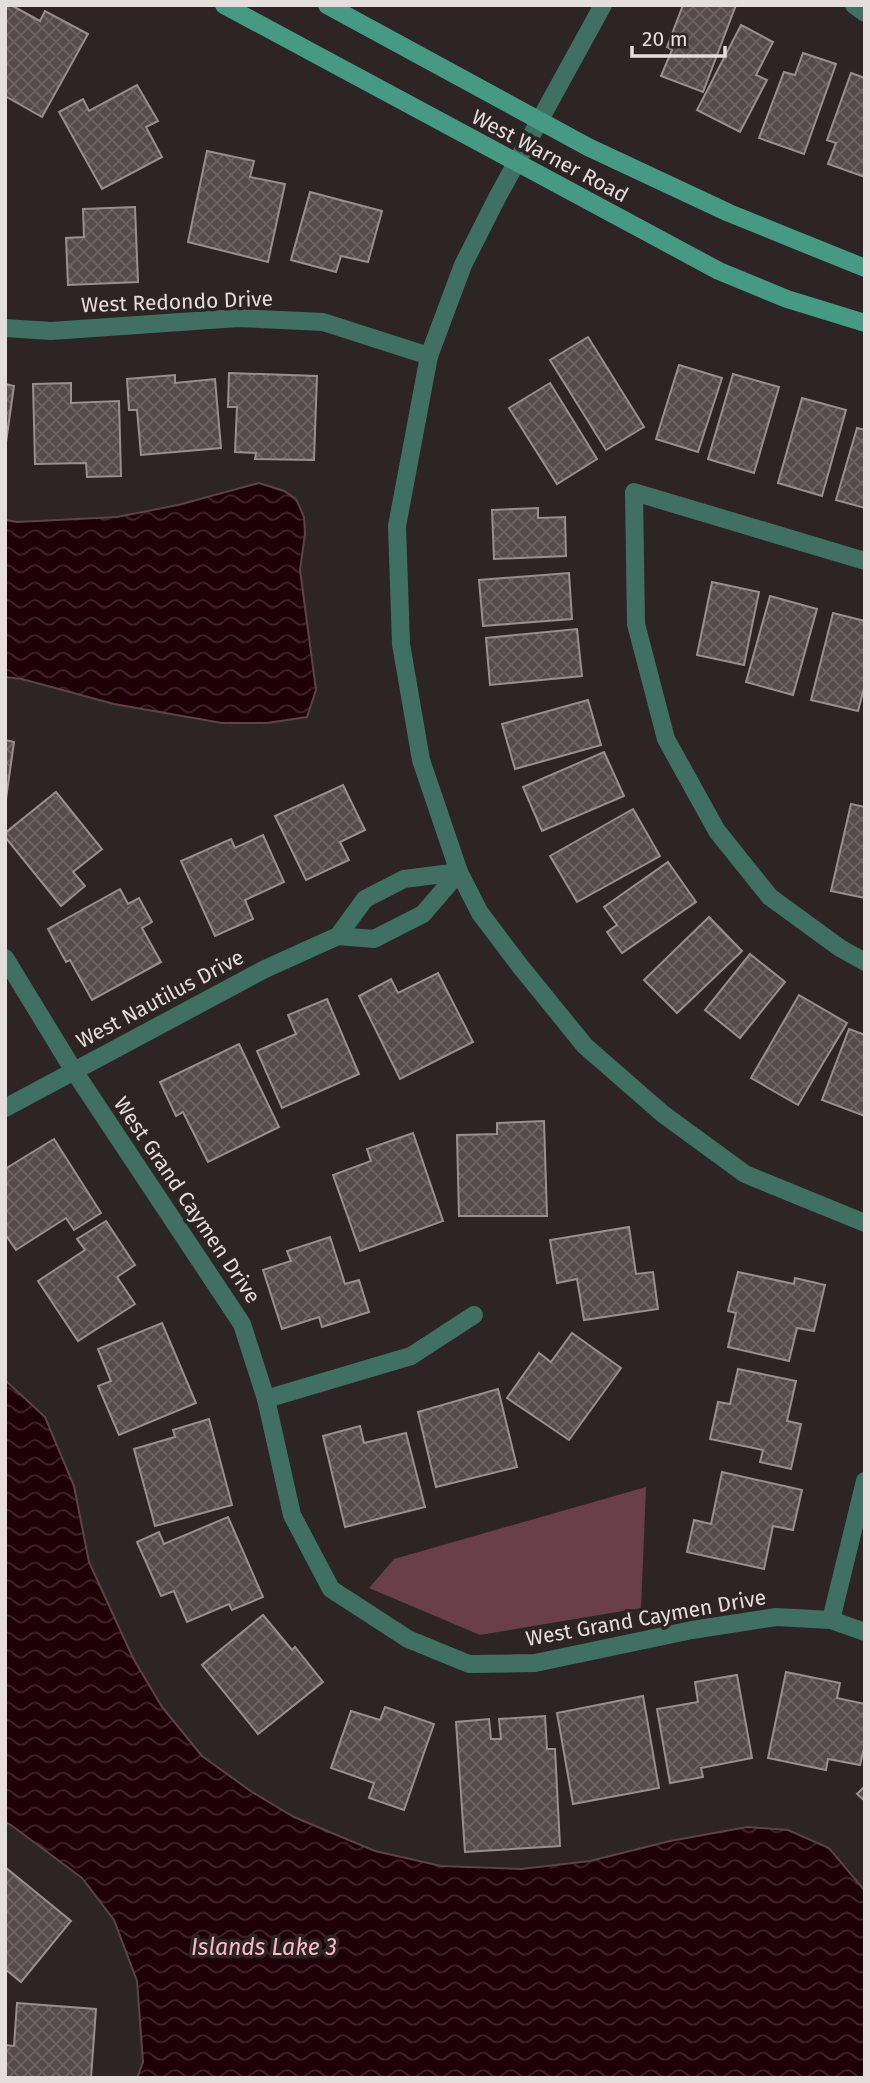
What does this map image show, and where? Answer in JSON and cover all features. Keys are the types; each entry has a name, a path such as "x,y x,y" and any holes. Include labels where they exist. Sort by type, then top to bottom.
{"main road":[{"name":"West Warner Road","path":"224,5 719,271 787,299 865,323"},
{"name":"West Warner Road","path":"327,5 588,147 729,213 865,268"}],"street":[{"path":"603,5 463,265 429,355 397,526 401,644 421,760 459,872 480,913 585,1046 663,1114 745,1174 865,1223"},
{"path":"854,5 865,13"},
{"name":"West Redondo Drive","path":"5,328 51,331 238,318 323,323 429,355"},
{"path":"865,561 634,492 636,624 666,740 717,831 770,897 840,948 865,962"},
{"name":"West Nautilus Drive","path":"338,936 365,899 404,879 459,872"},
{"name":"West Nautilus Drive","path":"5,1108 265,969 338,936 374,939 423,914 459,872"},
{"name":"West Grand Caymen Drive","path":"5,958 74,1071 242,1324 266,1399 292,1515 331,1589 408,1639 469,1664 535,1663 692,1630 776,1617 831,1620 865,1632"},
{"path":"266,1399 411,1356 474,1315"},
{"path":"831,1620 865,1480"}],"shaded area":[{"path":"646,1487 641,1608 480,1635 369,1588 394,1559"}],"water":[{"path":"259,483 284,491 296,499 304,517 305,534 300,570 316,690 307,717 267,723 222,723 114,704 22,679 5,677 5,520 17,522 117,517 178,505"},
{"name":"Islands Lake 3","path":"5,1380 45,1417 74,1486 89,1562 133,1658 162,1707 202,1756 252,1792 294,1817 375,1851 441,1866 521,1869 590,1861 670,1841 747,1827 788,1830 829,1848 865,1891 865,2078 137,2078 143,2062 137,1981 114,1920 82,1878 5,1822"}],"building":[{"path":"5,5 11,5 40,21 45,11 88,34 42,117 5,96"},
{"path":"683,5 736,5 703,92 661,76 672,50 667,47"},
{"path":"741,25 773,42 756,75 767,80 740,132 697,110"},
{"path":"803,53 836,64 804,154 759,138 784,72 795,75"},
{"path":"851,73 865,78 865,177 828,164 836,143 827,140"},
{"path":"137,85 158,121 146,127 162,157 102,189 59,112 83,99 89,111"},
{"path":"207,151 254,161 250,177 285,184 268,262 188,242"},
{"path":"310,192 382,211 368,262 341,256 336,272 291,260"},
{"path":"135,207 138,282 68,285 66,238 84,237 83,209"},
{"path":"588,337 644,427 606,450 550,360"},
{"path":"679,365 722,378 698,452 656,439"},
{"path":"229,373 317,376 314,460 255,459 256,453 235,452 237,407 228,407"},
{"path":"733,374 779,387 754,473 708,459"},
{"path":"175,375 175,383 215,379 221,448 141,455 137,410 129,410 127,379"},
{"path":"71,383 71,403 119,401 121,476 87,477 86,463 35,464 33,384"},
{"path":"550,383 597,459 557,484 509,408"},
{"path":"5,384 14,386 5,449"},
{"path":"802,398 846,410 822,496 778,483"},
{"path":"857,428 865,430 865,508 836,500"},
{"path":"538,508 538,518 565,517 566,556 494,559 492,510"},
{"path":"569,573 572,619 483,626 479,580"},
{"path":"712,582 759,592 744,665 697,655"},
{"path":"770,596 817,609 793,695 746,682"},
{"path":"833,613 865,621 865,684 858,711 811,700"},
{"path":"577,629 582,676 490,685 486,638"},
{"path":"588,700 601,745 515,769 502,724"},
{"path":"5,740 14,742 5,806"},
{"path":"604,752 624,796 542,831 523,787"},
{"path":"343,785 365,830 340,842 349,860 306,880 275,816"},
{"path":"56,792 102,849 73,872 85,886 61,906 5,837 5,833"},
{"path":"851,804 865,807 865,898 831,891"},
{"path":"633,809 660,856 577,902 550,856"},
{"path":"263,835 284,882 245,900 253,919 215,936 181,861 231,839 235,848"},
{"path":"668,862 696,902 622,953 607,932 617,925 604,907"},
{"path":"120,889 128,904 139,898 152,922 142,928 161,962 92,1000 70,960 66,962 48,929"},
{"path":"709,917 742,951 677,1013 644,980"},
{"path":"750,954 785,982 740,1038 705,1010"},
{"path":"438,973 473,1042 400,1079 359,996 391,979 398,993"},
{"path":"799,995 847,1023 798,1105 751,1078"},
{"path":"327,999 359,1074 282,1108 257,1051 296,1034 288,1015"},
{"path":"849,1029 865,1035 865,1116 822,1100"},
{"path":"239,1044 279,1127 208,1162 183,1112 176,1116 160,1082"},
{"path":"544,1121 547,1216 459,1216 457,1135 497,1134 497,1123"},
{"path":"413,1133 443,1221 360,1251 333,1175 371,1161 367,1149"},
{"path":"54,1139 101,1213 74,1230 66,1218 16,1250 5,1234 5,1169"},
{"path":"106,1221 135,1265 117,1277 135,1304 78,1341 38,1281 85,1250 77,1239"},
{"path":"629,1227 636,1274 653,1272 658,1309 584,1320 577,1279 557,1283 550,1240"},
{"path":"330,1237 345,1284 359,1280 369,1312 322,1327 319,1317 282,1329 263,1270 291,1261 287,1251"},
{"path":"738,1272 794,1284 795,1278 825,1285 814,1331 797,1328 789,1361 728,1347 736,1313 728,1311"},
{"path":"162,1323 196,1403 119,1435 98,1386 111,1381 98,1349"},
{"path":"572,1333 621,1368 569,1440 507,1398 539,1353 551,1362"},
{"path":"738,1369 796,1381 787,1421 801,1424 791,1469 760,1462 763,1450 710,1439 718,1402 730,1404"},
{"path":"498,1389 517,1467 436,1487 418,1412"},
{"path":"209,1419 232,1505 155,1526 134,1449 175,1437 173,1430"},
{"path":"360,1426 364,1443 406,1433 425,1507 345,1527 323,1436"},
{"path":"722,1472 802,1490 793,1530 773,1526 764,1569 687,1552 694,1520 711,1524"},
{"path":"228,1517 263,1597 232,1610 229,1604 187,1622 174,1591 161,1596 137,1542 159,1532 164,1544"},
{"path":"263,1615 292,1650 295,1647 323,1682 258,1734 202,1665"},
{"path":"786,1672 840,1683 837,1698 865,1704 865,1744 860,1765 828,1759 826,1770 768,1758"},
{"path":"737,1675 752,1758 701,1768 703,1777 670,1783 657,1709 698,1702 695,1682"},
{"path":"643,1696 659,1788 573,1804 557,1713"},
{"path":"385,1707 434,1724 404,1810 369,1798 374,1783 331,1768 351,1711 380,1720"},
{"path":"545,1716 547,1749 555,1749 560,1846 465,1852 456,1722 489,1719 491,1739 501,1739 499,1719"},
{"path":"865,1786 865,1801 857,1794"},
{"path":"5,1867 71,1921 21,1982 5,1969"},
{"path":"17,2003 96,2009 91,2078 5,2078 5,2045 14,2046"}]}
